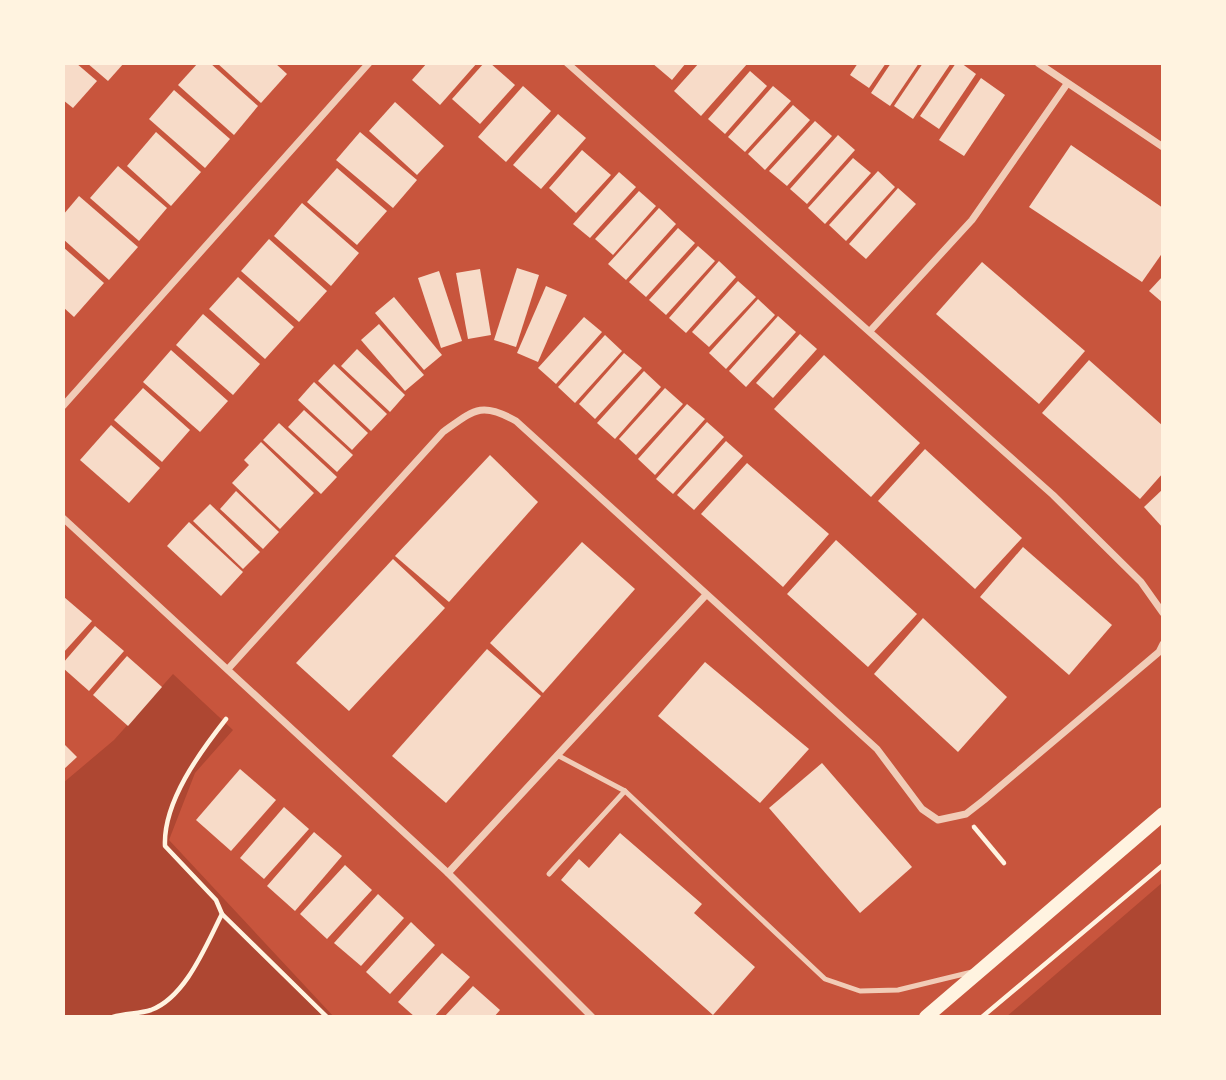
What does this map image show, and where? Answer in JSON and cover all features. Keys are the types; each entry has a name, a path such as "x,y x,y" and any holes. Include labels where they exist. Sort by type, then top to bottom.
{"main road":[{"path":"926,1017 1163,814"}],"street":[{"path":"63,406 369,63"},
{"path":"567,63 1053,495 1141,582 1163,612"},
{"path":"1038,63 1163,147"},
{"path":"870,331 972,220 1066,84"},
{"path":"228,669 443,432 471,412 495,409 516,421 705,596 877,749 922,809 938,820 966,814 975,807 1159,652 1163,644"},
{"path":"63,518 448,873 592,1017"},
{"path":"448,873 705,596"}],"lane":[{"path":"557,755 625,791 825,979 860,990 898,990 981,970"},
{"path":"549,874 625,791"}],"path":[{"path":"226,719 191,766 179,791 164,836 165,846 216,900 222,914 327,1017"},
{"path":"974,827 1004,863"},
{"path":"982,1017 1163,865"},
{"path":"113,1017 149,1010 166,1001 185,979 222,914"},
{"path":"149,1010 151,1017"}],"shaded area":[{"path":"173,674 233,730 195,773 169,840 334,1017 63,1017 63,783 114,740"},
{"path":"1163,882 1163,1017 1006,1017"}],"building":[{"path":"63,63 76,63 97,81 73,108 63,100"},
{"path":"87,63 124,63 108,81"},
{"path":"198,63 210,63 258,106 234,135 178,85"},
{"path":"217,63 275,63 287,74 261,103"},
{"path":"427,63 477,63 440,105 412,80"},
{"path":"484,63 490,63 515,85 480,124 452,99"},
{"path":"652,63 686,63 672,80"},
{"path":"699,63 748,63 701,116 674,91"},
{"path":"858,63 886,63 869,88 850,75"},
{"path":"891,63 919,63 890,106 871,93"},
{"path":"923,63 951,63 913,119 894,106"},
{"path":"956,63 961,63 976,74 939,129 920,116"},
{"path":"750,71 767,86 725,134 708,119"},
{"path":"981,78 1005,95 964,156 939,140"},
{"path":"523,86 551,111 506,162 478,137"},
{"path":"773,86 791,101 745,152 728,137"},
{"path":"174,90 230,139 205,168 149,119"},
{"path":"395,102 444,146 417,175 369,131"},
{"path":"793,105 810,120 765,170 748,154"},
{"path":"558,114 586,138 541,189 513,165"},
{"path":"815,121 832,136 787,186 769,171"},
{"path":"156,132 201,172 171,206 127,166"},
{"path":"360,132 417,180 393,208 336,160"},
{"path":"838,135 855,150 807,204 790,189"},
{"path":"1071,145 1163,208 1163,252 1142,282 1029,207"},
{"path":"582,150 611,175 576,213 549,188"},
{"path":"853,158 871,173 825,224 808,208"},
{"path":"118,166 167,208 139,241 90,198"},
{"path":"337,168 387,211 357,245 307,202"},
{"path":"878,171 895,187 846,241 829,225"},
{"path":"619,172 636,187 590,238 573,224"},
{"path":"898,188 916,204 866,259 849,244"},
{"path":"639,191 656,206 613,255 595,239"},
{"path":"79,196 138,247 109,280 63,239 63,215"},
{"path":"302,203 359,253 331,286 274,236"},
{"path":"659,208 676,224 626,280 608,264"},
{"path":"678,228 695,243 646,297 629,282"},
{"path":"269,239 327,291 299,322 241,271"},
{"path":"698,246 715,261 666,315 649,300"},
{"path":"63,247 104,283 74,317 63,307"},
{"path":"719,261 736,277 686,333 669,318"},
{"path":"982,262 1085,351 1039,404 936,314"},
{"path":"517,268 539,275 516,347 494,340"},
{"path":"480,269 491,335 468,339 456,273"},
{"path":"439,271 462,341 441,348 418,278"},
{"path":"1163,276 1163,303 1149,291"},
{"path":"238,277 294,327 265,359 209,309"},
{"path":"738,281 756,297 709,347 692,332"},
{"path":"546,286 567,295 538,362 517,353"},
{"path":"394,297 442,355 424,370 375,313"},
{"path":"758,299 775,315 726,369 709,353"},
{"path":"203,314 260,364 233,395 176,345"},
{"path":"778,316 796,332 746,387 729,371"},
{"path":"584,317 602,332 556,384 538,368"},
{"path":"379,324 424,375 405,391 361,340"},
{"path":"800,334 817,349 773,398 756,383"},
{"path":"605,335 622,351 575,403 558,387"},
{"path":"357,349 405,395 390,412 341,366"},
{"path":"171,350 228,401 200,432 143,382"},
{"path":"624,353 642,368 595,419 579,404"},
{"path":"824,355 920,443 871,497 774,409"},
{"path":"1089,360 1163,426 1163,473 1140,499 1042,413"},
{"path":"334,364 387,414 371,431 318,381"},
{"path":"644,371 661,387 615,439 597,423"},
{"path":"314,382 368,433 352,450 298,400"},
{"path":"143,388 190,430 162,462 114,420"},
{"path":"665,388 683,404 636,455 619,439"},
{"path":"687,404 705,419 655,475 638,459"},
{"path":"304,410 353,455 337,472 288,427"},
{"path":"707,422 724,437 673,494 656,479"},
{"path":"279,423 337,477 321,494 263,440"},
{"path":"111,425 160,468 129,503 80,460"},
{"path":"726,441 743,456 694,510 677,495"},
{"path":"261,442 314,493 280,529 232,483 249,465 244,460"},
{"path":"925,449 1022,538 975,589 878,501"},
{"path":"490,455 538,502 449,602 395,556"},
{"path":"747,463 829,534 783,587 701,514"},
{"path":"1163,489 1163,528 1144,507"},
{"path":"236,491 279,532 263,549 220,509"},
{"path":"210,504 260,552 243,569 193,521"},
{"path":"189,522 243,572 221,596 167,546"},
{"path":"836,540 917,614 868,667 787,594"},
{"path":"582,542 635,589 543,693 490,643"},
{"path":"1023,547 1112,625 1069,675 980,597"},
{"path":"393,559 445,608 349,711 296,663"},
{"path":"64,597 92,621 63,653 63,599"},
{"path":"923,618 1007,697 958,752 874,674"},
{"path":"95,626 124,651 89,691 63,668 63,663"},
{"path":"487,649 541,696 446,803 392,756"},
{"path":"127,656 162,687 128,726 93,695"},
{"path":"705,662 809,749 760,803 658,716"},
{"path":"63,743 77,757 63,770"},
{"path":"822,763 912,867 860,913 769,808"},
{"path":"240,769 276,800 231,851 196,820"},
{"path":"284,807 309,829 264,879 240,858"},
{"path":"314,832 342,856 295,911 267,886"},
{"path":"620,833 702,904 694,913 755,967 713,1015 561,880 579,859 589,868"},
{"path":"345,865 372,890 327,939 300,914"},
{"path":"378,894 404,918 361,966 334,943"},
{"path":"411,922 435,945 390,994 366,972"},
{"path":"442,953 470,977 434,1017 415,1017 398,1002"},
{"path":"473,986 500,1010 494,1017 444,1017"}]}
